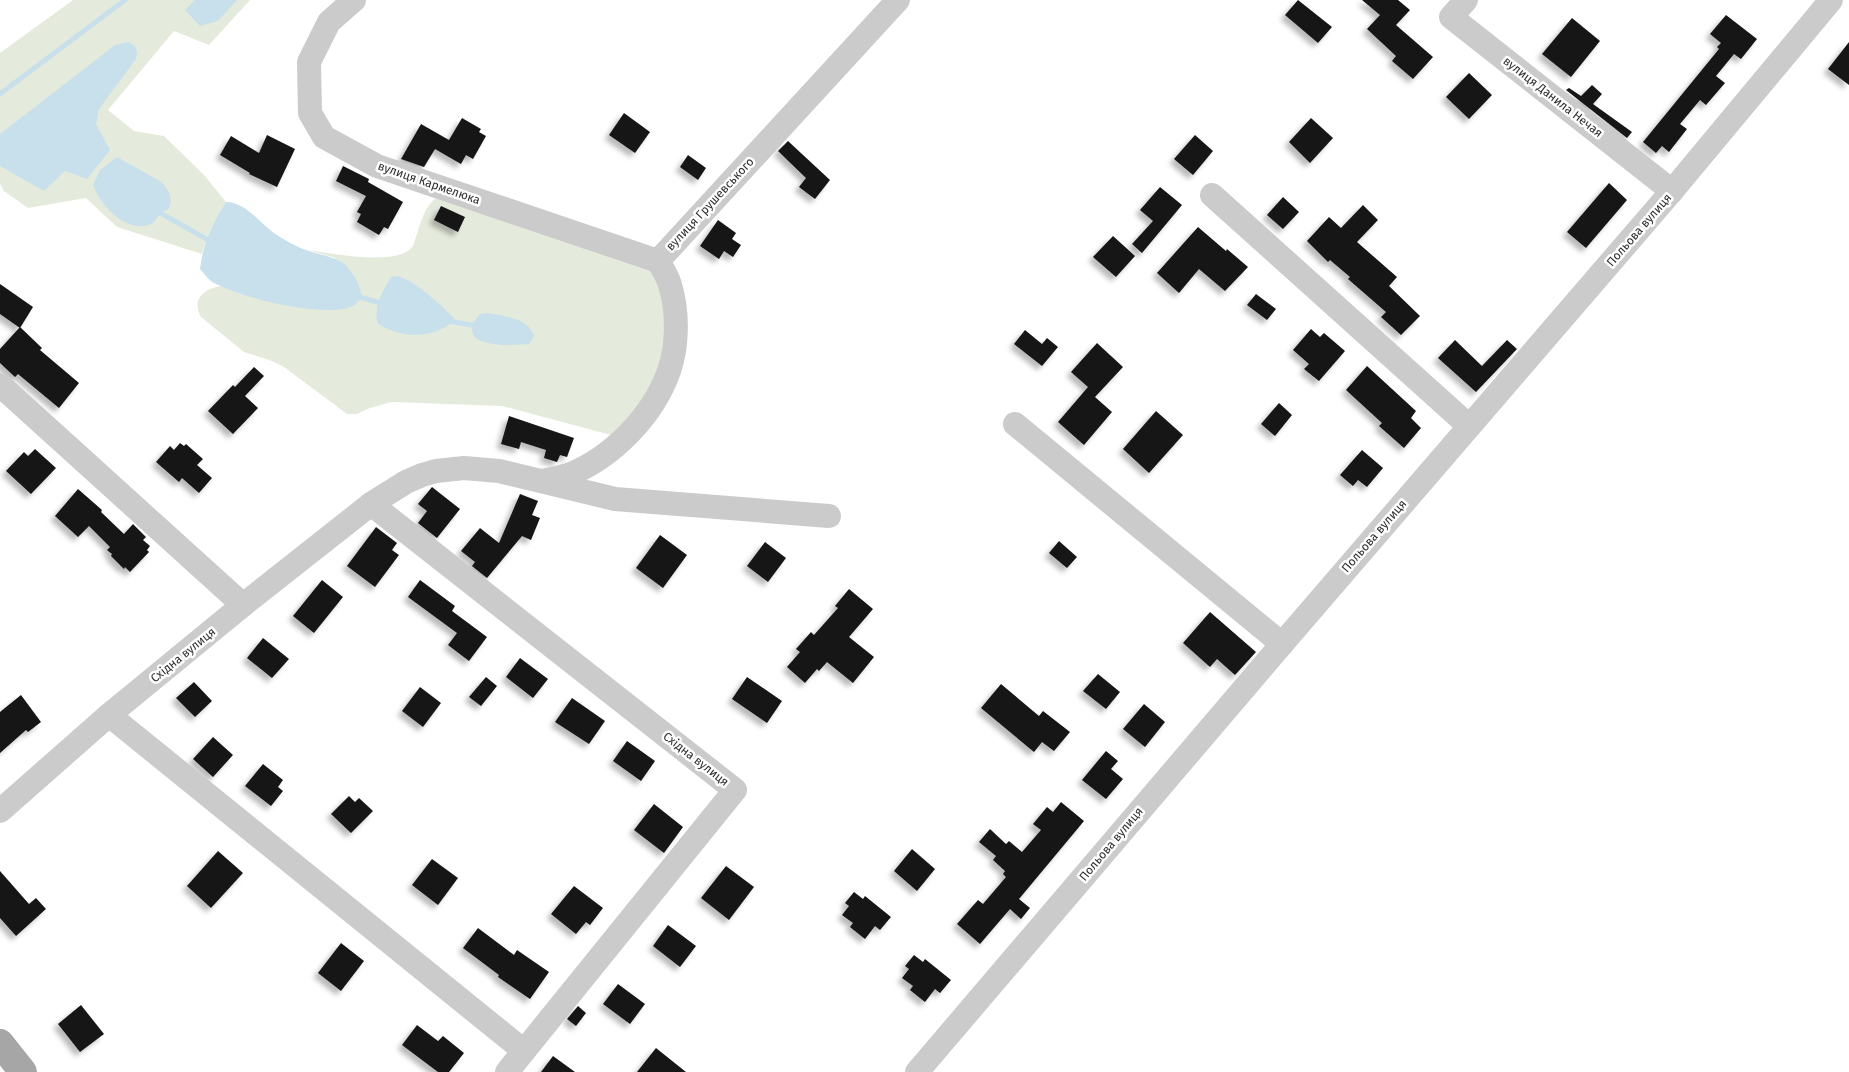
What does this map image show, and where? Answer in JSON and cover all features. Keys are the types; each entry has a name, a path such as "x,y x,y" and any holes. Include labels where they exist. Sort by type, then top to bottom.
{"main road":[{"path":"0,1043 23,1072"}],"street":[{"name":"вулиця Кармелюка","path":"354,0 329,22 309,62 310,113 324,137 377,166 658,261"},
{"name":"вулиця Грушевського","path":"542,481 567,475 599,458 639,422 662,389 670,370 674,351 674,305 670,283 658,261 898,0"},
{"name":"вулиця Данила Нечая","path":"1466,0 1451,17 1672,191"},
{"name":"Польова вулиця","path":"917,1072 1672,191 1831,0"},
{"path":"1212,195 1469,426"},
{"path":"0,385 243,605"},
{"path":"1016,424 1282,644"},
{"name":"Східна вулиця","path":"0,811 109,715 243,605 371,504 406,482 436,471 464,468 499,471 616,499 829,516"},
{"name":"Східна вулиця","path":"371,504 735,790 507,1072"},
{"path":"109,715 524,1050"}],"green space":[{"path":"73,0 250,0 209,45 174,31 108,110 134,131 164,136 204,175 226,202 206,240 202,254 117,227 86,198 28,208 4,191 0,184 0,53"},
{"path":"435,199 479,200 658,261 670,283 662,389 611,435 502,406 391,402 357,414 347,414 284,367 244,352 201,317 198,311 197,305 200,296 204,292 221,286 335,302 335,258 308,250 347,256 378,258 404,253 412,247 425,212"}],"water":[{"path":"195,0 237,0 218,21 200,26 185,10"},
{"path":"128,42 136,49 136,59 99,109 96,124 110,150 87,179 65,171 44,191 0,166 0,134 115,45"},
{"path":"117,157 160,181 167,190 171,202 170,205 151,224 142,226 124,222 108,209 97,193 93,185 100,170"},
{"path":"226,202 246,209 274,233 292,244 342,262 355,278 362,298 353,306 340,309 303,308 259,299 211,281 200,269 201,260 209,234"},
{"path":"398,276 413,283 428,294 454,318 452,322 435,332 418,335 393,331 378,324 377,312 382,294 391,277"},
{"path":"488,313 515,319 527,325 534,336 529,344 516,345 483,342 475,338 471,325 480,314"}],"building":[{"path":"1298,0 1332,27 1318,43 1285,15"},
{"path":"1362,0 1398,0 1410,10 1396,25 1433,57 1413,79 1392,61 1396,56 1367,29 1380,15"},
{"path":"1726,15 1757,39 1741,59 1734,54 1716,76 1725,83 1706,105 1700,100 1680,124 1687,129 1669,152 1662,146 1656,153 1643,142 1719,49 1717,47 1721,43 1710,34"},
{"path":"1572,18 1600,41 1571,77 1542,54"},
{"path":"1849,42 1849,85 1828,69"},
{"path":"1469,73 1492,95 1469,119 1446,97"},
{"path":"1592,85 1602,94 1593,104 1632,132 1627,138 1566,90 1569,88 1581,96"},
{"path":"624,113 650,132 635,153 609,135"},
{"path":"462,118 481,129 479,132 486,136 473,159 466,155 461,164 435,149 424,167 401,159 421,124 449,140"},
{"path":"1311,118 1333,138 1310,163 1289,142"},
{"path":"267,135 295,149 277,187 249,174 220,155 231,136 259,153"},
{"path":"1195,135 1213,151 1193,175 1174,159"},
{"path":"788,141 830,180 815,199 799,187 806,178 778,151"},
{"path":"688,155 706,168 698,180 680,167"},
{"path":"343,166 369,179 368,182 403,202 388,229 384,227 379,235 357,222 361,214 357,212 366,196 336,181"},
{"path":"1609,183 1627,200 1586,248 1567,232"},
{"path":"1160,187 1182,205 1142,253 1132,244 1153,221 1140,210"},
{"path":"1283,197 1299,212 1283,229 1267,215"},
{"path":"1363,205 1378,220 1357,242 1397,277 1389,286 1420,316 1401,335 1381,317 1386,312 1348,279 1350,277 1330,260 1328,262 1307,241 1329,217 1341,228"},
{"path":"441,206 465,217 458,232 434,220"},
{"path":"718,220 736,233 732,239 741,245 733,257 724,251 719,259 700,246"},
{"path":"1198,227 1248,267 1225,291 1199,269 1179,293 1157,273"},
{"path":"1113,236 1135,256 1116,277 1093,257"},
{"path":"0,284 33,307 20,328 0,314"},
{"path":"1256,294 1276,309 1267,320 1247,305"},
{"path":"20,327 42,348 40,350 79,383 59,408 18,374 15,377 0,363 0,349"},
{"path":"1311,329 1320,337 1324,333 1345,351 1319,381 1304,369 1309,364 1293,350"},
{"path":"1025,330 1042,344 1047,338 1058,347 1042,366 1014,344"},
{"path":"1455,340 1482,366 1507,340 1517,349 1476,392 1438,358"},
{"path":"1097,343 1123,367 1095,397 1112,412 1084,445 1058,422 1088,387 1071,372"},
{"path":"1367,366 1416,411 1411,418 1421,428 1404,448 1379,426 1382,423 1346,390"},
{"path":"254,367 264,376 245,396 258,408 233,434 208,411 233,385 235,387"},
{"path":"1279,403 1292,415 1275,436 1261,424"},
{"path":"1156,411 1183,435 1149,473 1123,449"},
{"path":"509,416 574,438 567,457 560,455 557,462 544,458 546,450 521,442 519,449 501,444"},
{"path":"180,443 184,446 186,444 203,459 197,465 212,478 199,493 182,478 179,482 156,462 170,446 174,450"},
{"path":"35,449 56,468 31,494 6,471 24,452 28,456"},
{"path":"1362,450 1383,468 1367,487 1358,480 1353,486 1340,475"},
{"path":"432,487 460,509 437,538 418,523 427,511 418,504"},
{"path":"78,489 102,510 101,512 124,534 133,524 146,537 143,540 150,546 147,550 149,552 130,572 125,567 124,569 111,556 112,554 107,550 110,547 89,526 78,537 55,516"},
{"path":"520,494 538,501 532,515 540,518 531,540 522,536 487,578 472,566 475,562 461,551 480,528 499,543"},
{"path":"376,527 397,543 392,550 399,555 375,587 347,566"},
{"path":"660,535 687,555 663,588 636,568"},
{"path":"1059,541 1077,557 1067,568 1049,553"},
{"path":"765,542 786,558 768,582 747,566"},
{"path":"322,580 343,597 314,633 293,616"},
{"path":"420,580 455,606 452,611 487,637 469,661 448,645 457,633 408,597"},
{"path":"849,589 873,609 849,637 874,657 853,683 827,662 819,671 817,669 805,683 787,667 800,652 796,649 811,632 814,635 838,608 835,606"},
{"path":"1210,612 1256,652 1235,675 1217,659 1210,667 1183,643"},
{"path":"263,638 289,659 272,678 247,658"},
{"path":"520,658 548,679 533,698 506,677"},
{"path":"1098,674 1120,692 1106,709 1083,691"},
{"path":"486,677 497,686 481,706 469,697"},
{"path":"747,677 782,701 767,723 732,699"},
{"path":"194,682 212,701 195,717 176,698"},
{"path":"1001,684 1039,716 1043,711 1070,732 1054,751 1042,742 1034,752 981,708"},
{"path":"420,687 441,703 423,727 402,711"},
{"path":"21,695 41,722 28,732 26,730 0,753 0,712"},
{"path":"572,698 605,721 589,744 555,722"},
{"path":"1144,704 1165,722 1145,747 1123,729"},
{"path":"213,737 233,755 213,777 193,759"},
{"path":"627,741 655,761 641,781 613,761"},
{"path":"1106,751 1118,761 1111,769 1123,779 1106,799 1082,780"},
{"path":"263,764 283,780 278,787 283,791 271,806 245,786"},
{"path":"349,796 355,802 359,798 373,811 351,833 331,814"},
{"path":"1061,802 1084,821 1019,899 1030,908 1021,919 1010,909 980,944 957,924 978,900 983,904 1006,877 1003,874 1005,871 993,860 996,856 979,842 990,829 1006,844 1009,841 1022,852 1041,830 1033,824 1047,807 1053,812"},
{"path":"654,804 683,827 664,853 634,830"},
{"path":"912,849 935,869 917,891 894,871"},
{"path":"218,851 243,873 211,908 187,886"},
{"path":"432,859 458,878 438,905 412,885"},
{"path":"726,866 754,887 729,920 701,898"},
{"path":"0,871 29,904 36,898 46,909 16,936 0,918"},
{"path":"574,886 603,908 590,925 586,922 576,934 551,914"},
{"path":"854,892 863,899 865,896 891,917 880,930 875,926 865,939 850,927 853,923 842,915 849,906 845,903"},
{"path":"668,925 696,946 680,967 653,946"},
{"path":"478,928 514,955 517,950 549,972 530,999 498,977 499,975 463,948"},
{"path":"341,943 364,961 341,991 318,973"},
{"path":"914,955 923,962 925,959 951,980 940,993 935,989 925,1002 910,990 913,986 902,978 909,969 905,966"},
{"path":"618,984 645,1004 630,1024 603,1004"},
{"path":"81,1005 104,1034 80,1052 58,1024"},
{"path":"578,1006 586,1013 576,1026 567,1019"},
{"path":"417,1025 438,1041 443,1036 464,1053 449,1072 438,1072 402,1045"},
{"path":"656,1048 686,1072 637,1072"},
{"path":"553,1056 575,1072 541,1072"}],"waterway":[{"path":"0,94 125,0"},
{"path":"155,210 210,241"},
{"path":"356,296 384,304"},
{"path":"448,321 477,326"}]}
